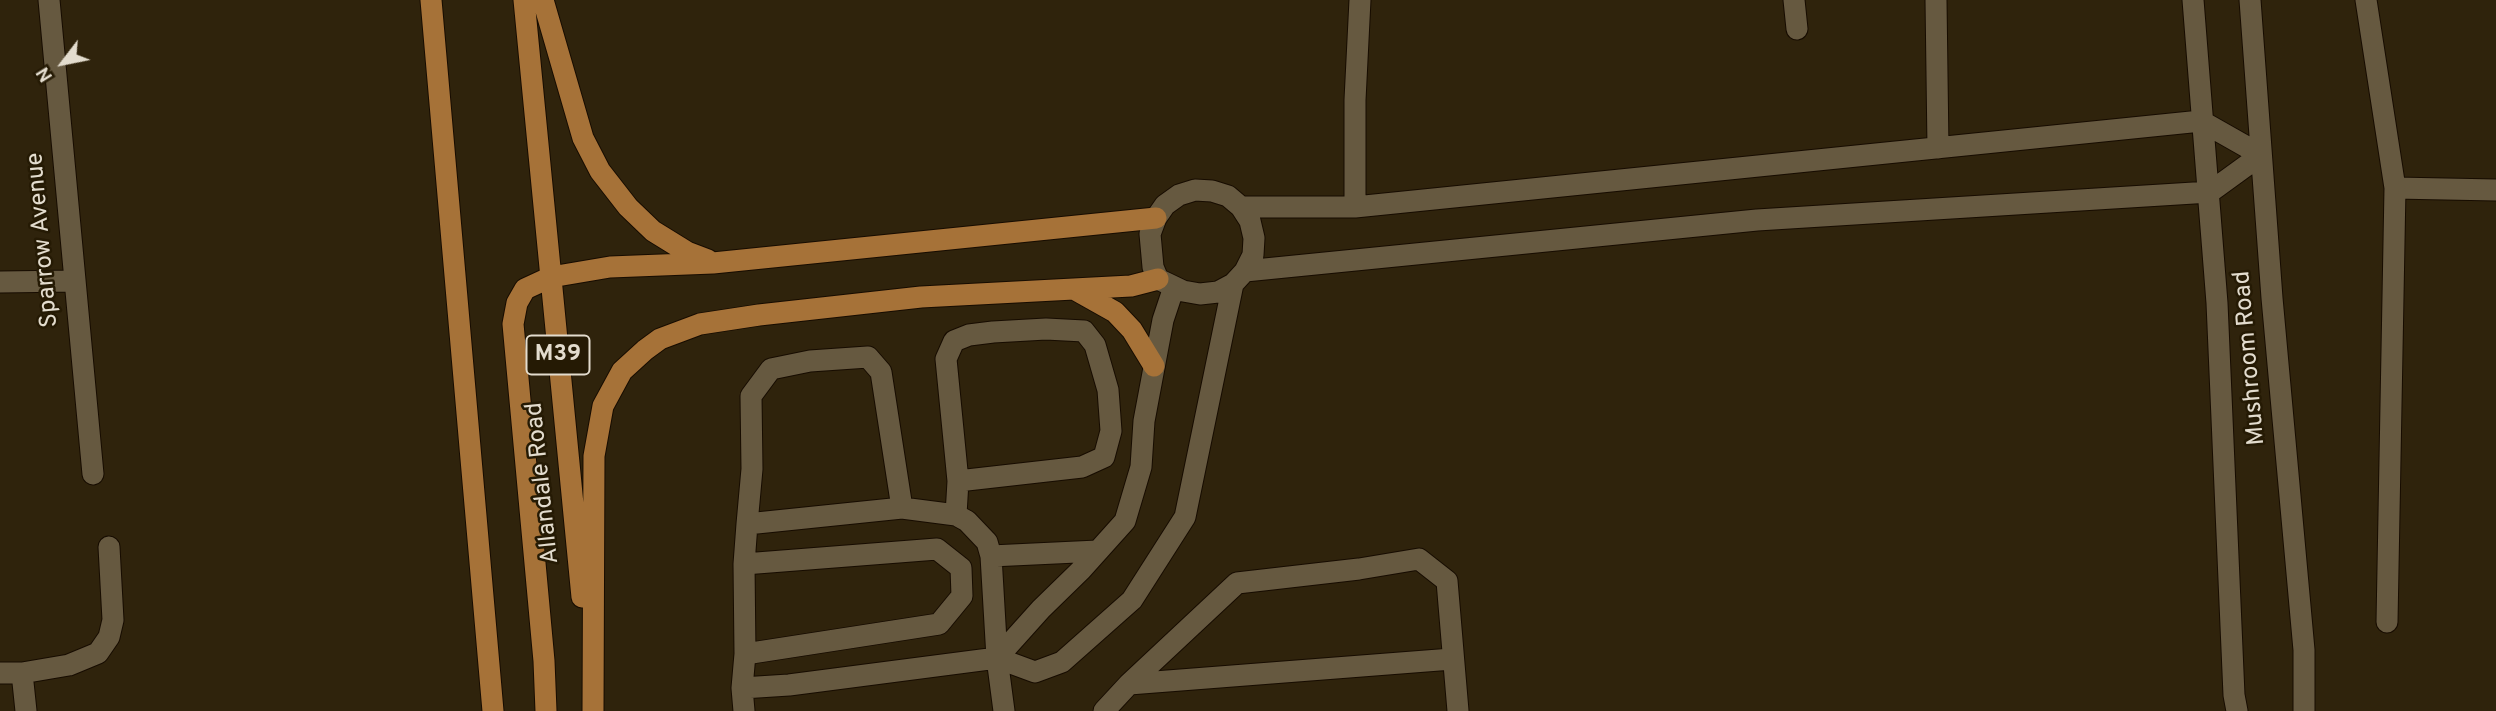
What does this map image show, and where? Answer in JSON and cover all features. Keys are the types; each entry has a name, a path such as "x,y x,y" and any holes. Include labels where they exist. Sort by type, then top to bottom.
{"main road":[{"path":"431,0 493,711"},
{"name":"Allandale Road","path":"524,0 593,711"},
{"path":"543,0 583,138 600,171 628,207 653,231 687,252 713,263"},
{"path":"545,711 544,661 513,324 517,303 525,289 551,277 610,267 713,263 1156,218"},
{"path":"593,711 594,456 603,406 622,371 645,350 660,340 700,324 759,315 921,297 1166,283"},
{"path":"1074,289 1115,312 1132,330 1154,366"}],"street":[{"name":"Sparrow Avenue","path":"49,0 93,474"},
{"path":"1355,207 1355,100 1360,0"},
{"path":"1794,0 1797,29"},
{"path":"1936,0 1938,148"},
{"name":"Mushroom Road","path":"2193,0 2217,303 2234,695 2237,711"},
{"name":"Mushroom Road","path":"2250,0 2304,650 2304,711"},
{"path":"2366,0 2395,188 2387,622"},
{"path":"742,688 789,685 997,658 1035,672 1062,662 1132,600 1185,517 1239,278 1253,255 1254,237 1250,221 1241,207 1228,197 1212,191 1195,190 1179,195 1165,205 1150,234 1153,267 1166,283 1200,294 1218,292 1239,278 1757,220 2210,192 2261,155 2201,121 1355,207 1241,207"},
{"path":"2395,188 2496,190"},
{"path":"0,282 74,281"},
{"path":"997,658 1125,521 1140,467 1144,421 1163,320 1166,283"},
{"path":"956,515 958,481 946,359 954,341 969,335 1046,329 1084,331 1096,345 1108,390 1111,431 1104,457 1082,467 958,481"},
{"path":"744,711 744,564 752,469 751,396 771,369 821,360 868,357 881,372 902,508"},
{"path":"747,524 902,508 956,515 967,520 983,536 991,556 997,658 1004,711"},
{"path":"0,673 22,673 69,665 98,653 109,637 113,620 109,547"},
{"path":"744,564 937,549 961,568 962,596 939,624 745,654"},
{"path":"991,556 1098,551"},
{"path":"1104,711 1129,684 1237,583 1419,559 1447,581 1458,711"},
{"path":"1129,684 1452,659"},
{"path":"22,673 26,711"}]}
